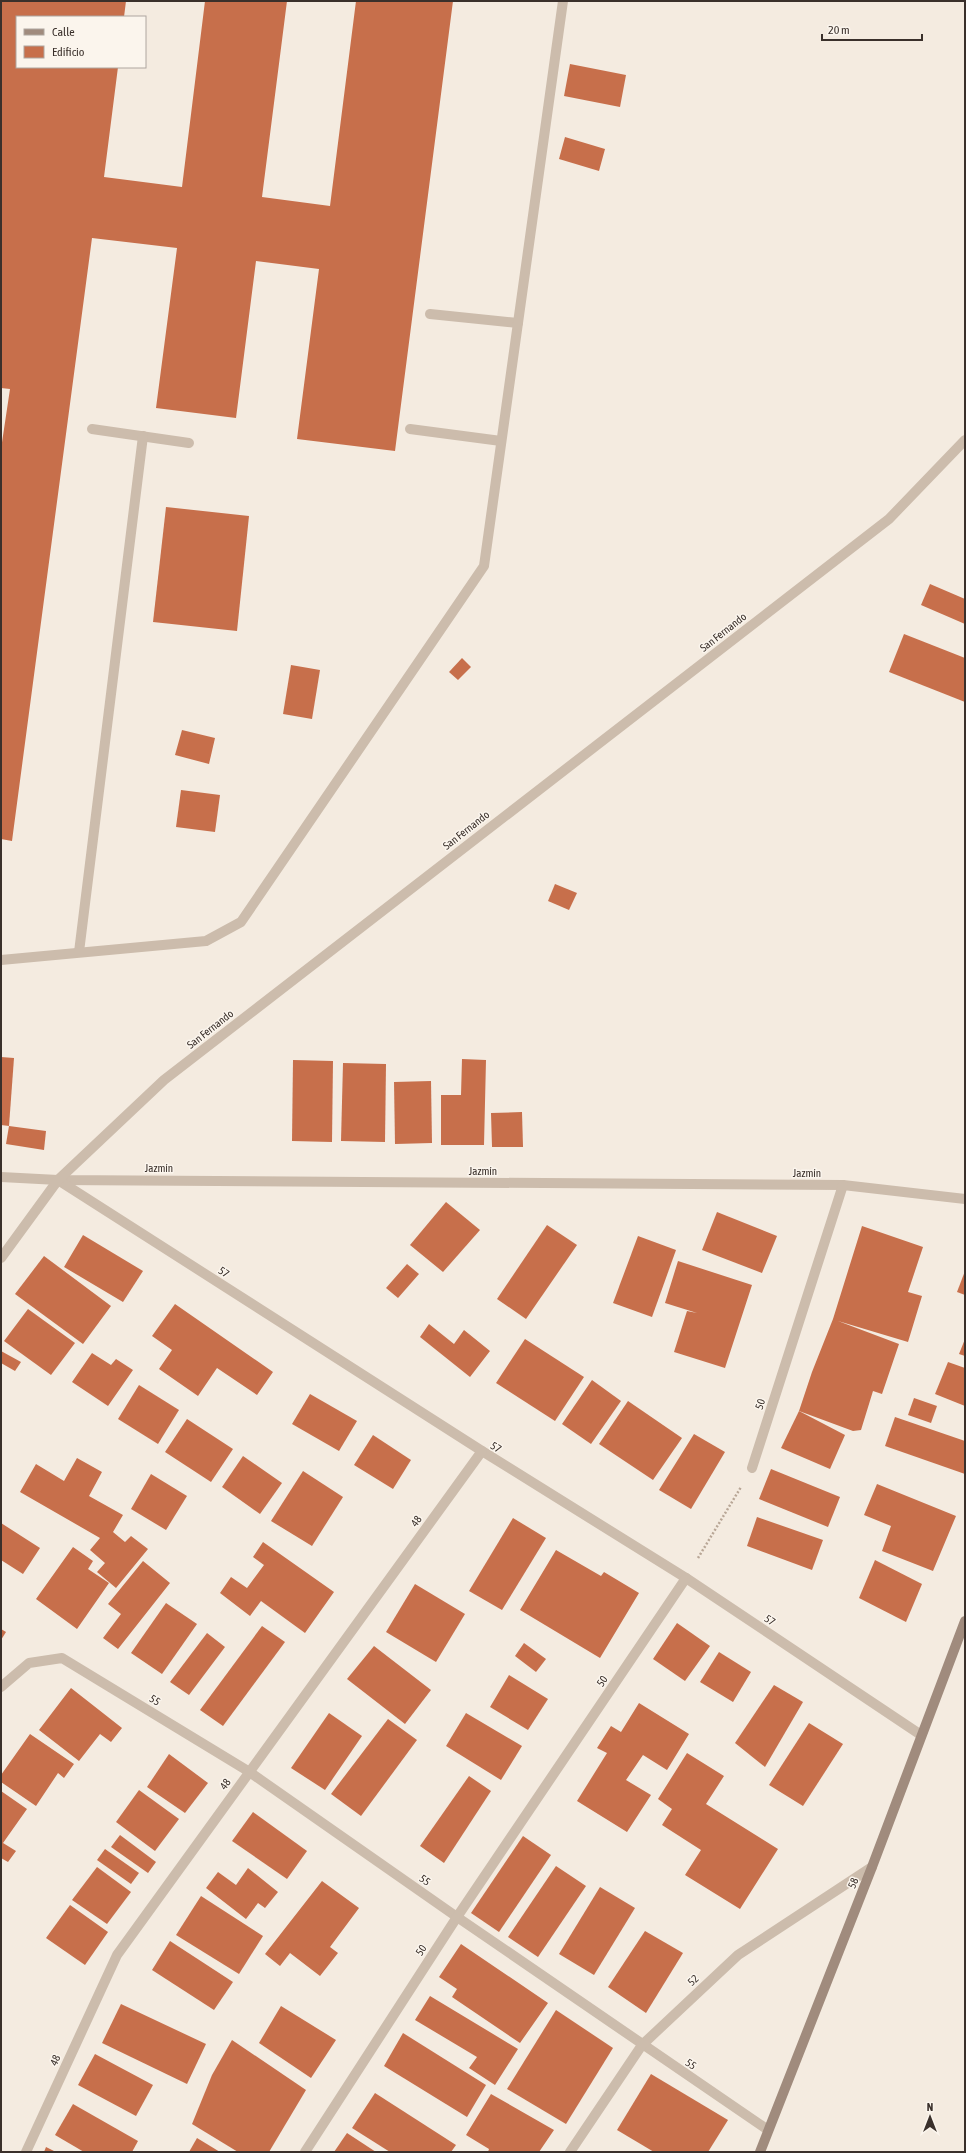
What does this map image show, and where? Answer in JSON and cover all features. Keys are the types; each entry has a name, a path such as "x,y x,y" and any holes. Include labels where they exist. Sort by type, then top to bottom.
{"main road":[{"name":"58","path":"760,2152 872,1867 965,1621"}],"street":[{"path":"1,960 206,941 241,922 484,566 564,1"},
{"path":"430,314 518,323"},
{"path":"92,429 188,443"},
{"path":"410,429 501,441"},
{"path":"79,952 142,436"},
{"name":"San Fernando","path":"1,1258 58,1180 164,1080 889,518 965,440"},
{"name":"Jazmín","path":"1,1177 58,1180 843,1185 965,1199"},
{"name":"57","path":"58,1180 482,1451 686,1578 921,1735"},
{"name":"50","path":"752,1468 843,1185"},
{"name":"48","path":"26,2152 117,1955 248,1771 482,1451"},
{"name":"50","path":"305,2152 457,1917 686,1578"},
{"name":"55","path":"1,1687 29,1663 62,1658 248,1771 642,2045 768,2130"},
{"name":"52","path":"570,2152 642,2045 738,1955 872,1867"}],"path":[{"path":"686,1578 752,1468"}],"building":[{"path":"1,1 126,1 124,16 16,16 16,68 118,68 104,177 182,187 205,1 287,1 262,197 330,206 356,1 453,1 395,451 297,439 319,269 256,261 236,418 156,408 177,248 92,238 12,841 1,839 1,449 10,389 1,388"},
{"path":"570,64 626,75 620,107 564,96"},
{"path":"565,137 605,149 599,171 559,159"},
{"path":"166,507 249,516 237,631 153,622"},
{"path":"930,584 965,599 965,624 921,605"},
{"path":"904,634 965,658 965,702 889,672"},
{"path":"462,658 471,667 458,680 449,672"},
{"path":"291,665 320,670 312,719 283,714"},
{"path":"182,730 215,738 209,764 175,755"},
{"path":"181,790 220,795 215,832 176,827"},
{"path":"555,884 577,893 569,910 548,901"},
{"path":"1,1057 14,1058 9,1126 1,1125"},
{"path":"462,1059 486,1060 484,1145 441,1145 441,1095 461,1095"},
{"path":"293,1060 333,1061 332,1142 292,1141"},
{"path":"343,1063 386,1064 385,1142 341,1141"},
{"path":"431,1081 432,1143 395,1144 394,1082"},
{"path":"522,1112 523,1147 492,1147 491,1113"},
{"path":"9,1126 46,1131 44,1150 6,1144"},
{"path":"446,1202 480,1230 443,1272 410,1245"},
{"path":"717,1212 777,1236 762,1273 702,1250"},
{"path":"547,1225 577,1245 526,1319 497,1299"},
{"path":"862,1226 923,1247 908,1292 922,1296 908,1342 838,1321 899,1344 882,1394 873,1391 861,1430 853,1431 799,1411 812,1372 833,1319"},
{"path":"83,1235 143,1271 123,1302 64,1267"},
{"path":"638,1236 676,1250 652,1317 613,1303"},
{"path":"44,1256 111,1306 83,1344 15,1294"},
{"path":"678,1261 752,1285 725,1368 674,1352 687,1311 697,1313 665,1303"},
{"path":"407,1264 419,1274 398,1298 386,1288"},
{"path":"965,1271 965,1295 957,1292"},
{"path":"175,1304 273,1372 257,1395 217,1368 198,1396 159,1369 172,1350 152,1336"},
{"path":"28,1309 75,1343 51,1375 4,1341"},
{"path":"429,1324 454,1344 464,1330 490,1351 470,1377 420,1337"},
{"path":"525,1339 584,1377 555,1421 496,1383"},
{"path":"965,1339 965,1356 959,1354"},
{"path":"1,1351 21,1362 15,1371 1,1363"},
{"path":"92,1353 111,1365 116,1359 133,1370 108,1406 72,1382"},
{"path":"948,1362 965,1368 965,1406 935,1394"},
{"path":"592,1380 621,1401 591,1444 562,1424"},
{"path":"139,1385 179,1410 158,1444 118,1419"},
{"path":"310,1394 357,1421 339,1451 292,1424"},
{"path":"914,1398 937,1406 931,1423 908,1415"},
{"path":"628,1401 682,1438 653,1480 599,1444"},
{"path":"799,1411 845,1435 830,1469 781,1448"},
{"path":"895,1417 965,1441 965,1474 885,1446"},
{"path":"187,1419 233,1449 211,1482 165,1452"},
{"path":"694,1434 725,1452 691,1509 659,1490"},
{"path":"373,1435 411,1460 393,1489 354,1465"},
{"path":"243,1456 282,1483 260,1514 222,1487"},
{"path":"77,1458 102,1472 89,1496 123,1515 113,1532 125,1542 131,1536 148,1549 116,1588 97,1572 105,1563 90,1550 100,1538 20,1492 36,1464 64,1481"},
{"path":"771,1469 840,1497 828,1527 759,1499"},
{"path":"303,1471 343,1497 312,1546 271,1521"},
{"path":"151,1474 187,1496 166,1530 131,1509"},
{"path":"877,1484 956,1516 933,1571 882,1551 891,1526 864,1515"},
{"path":"757,1517 823,1540 812,1570 747,1546"},
{"path":"513,1518 546,1538 502,1610 469,1591"},
{"path":"1,1523 40,1548 23,1574 1,1560"},
{"path":"263,1542 334,1592 305,1633 261,1601 250,1616 220,1593 231,1577 247,1588 264,1565 253,1557"},
{"path":"73,1547 93,1561 88,1569 109,1583 77,1629 36,1599"},
{"path":"556,1550 601,1576 604,1572 639,1593 600,1658 520,1610"},
{"path":"875,1560 922,1584 906,1622 859,1598"},
{"path":"143,1561 170,1583 118,1649 103,1638 121,1614 108,1604"},
{"path":"415,1584 465,1614 436,1662 386,1632"},
{"path":"166,1603 197,1624 162,1674 131,1653"},
{"path":"677,1623 710,1646 685,1681 653,1659"},
{"path":"262,1626 285,1642 223,1726 200,1710"},
{"path":"1,1629 6,1632 1,1640"},
{"path":"207,1633 225,1647 189,1695 170,1682"},
{"path":"524,1643 546,1659 536,1672 515,1656"},
{"path":"374,1646 431,1690 405,1724 347,1679"},
{"path":"719,1652 751,1672 733,1702 700,1682"},
{"path":"509,1675 548,1699 528,1730 490,1707"},
{"path":"774,1685 803,1702 765,1767 735,1743"},
{"path":"71,1688 122,1728 111,1742 100,1734 79,1761 39,1730"},
{"path":"639,1703 689,1734 667,1770 643,1755 626,1780 651,1795 627,1832 577,1801 607,1753 597,1748 611,1726 621,1732"},
{"path":"329,1713 362,1736 325,1790 291,1768"},
{"path":"466,1713 522,1746 501,1780 446,1746"},
{"path":"388,1719 417,1740 361,1816 331,1794"},
{"path":"809,1723 843,1744 803,1806 769,1785"},
{"path":"30,1734 74,1764 64,1778 58,1773 36,1806 1,1782 1,1775"},
{"path":"687,1753 724,1776 706,1804 778,1849 740,1909 685,1875 701,1850 662,1825 672,1809 658,1799"},
{"path":"169,1754 208,1783 185,1813 147,1787"},
{"path":"469,1776 491,1791 444,1863 420,1846"},
{"path":"139,1790 179,1819 155,1851 116,1822"},
{"path":"1,1791 27,1809 3,1843 16,1851 8,1862 1,1858"},
{"path":"253,1812 307,1851 287,1879 232,1841"},
{"path":"120,1835 156,1862 148,1873 111,1847"},
{"path":"523,1836 551,1855 499,1932 471,1913"},
{"path":"105,1849 139,1873 131,1884 97,1860"},
{"path":"556,1866 586,1886 538,1957 508,1937"},
{"path":"97,1867 131,1892 107,1924 72,1900"},
{"path":"248,1868 278,1892 265,1908 258,1903 246,1919 206,1888 218,1872 236,1885"},
{"path":"322,1881 359,1908 330,1947 338,1953 320,1976 290,1953 280,1966 265,1954"},
{"path":"600,1887 635,1908 594,1975 559,1954"},
{"path":"201,1896 263,1936 239,1974 176,1935"},
{"path":"70,1905 108,1932 85,1965 46,1938"},
{"path":"645,1931 683,1953 646,2013 608,1987"},
{"path":"170,1941 233,1982 214,2010 152,1970"},
{"path":"461,1944 548,2003 520,2043 452,1997 457,1989 439,1977"},
{"path":"430,1996 518,2049 495,2085 469,2068 477,2057 415,2020"},
{"path":"121,2004 206,2044 187,2084 102,2043"},
{"path":"281,2006 336,2040 311,2078 259,2043"},
{"path":"556,2010 613,2048 566,2124 507,2089"},
{"path":"403,2033 486,2085 467,2117 384,2066"},
{"path":"232,2040 306,2090 269,2152 238,2152 192,2124 212,2075"},
{"path":"95,2054 153,2085 136,2116 78,2085"},
{"path":"651,2074 728,2120 708,2152 654,2152 617,2130"},
{"path":"375,2093 456,2145 451,2152 390,2152 352,2128"},
{"path":"491,2094 554,2130 539,2152 488,2152 489,2149 466,2135"},
{"path":"73,2104 138,2141 132,2152 84,2152 55,2135"},
{"path":"347,2133 376,2152 334,2152"},
{"path":"197,2138 220,2152 189,2152"},
{"path":"46,2147 56,2152 44,2152"}]}
